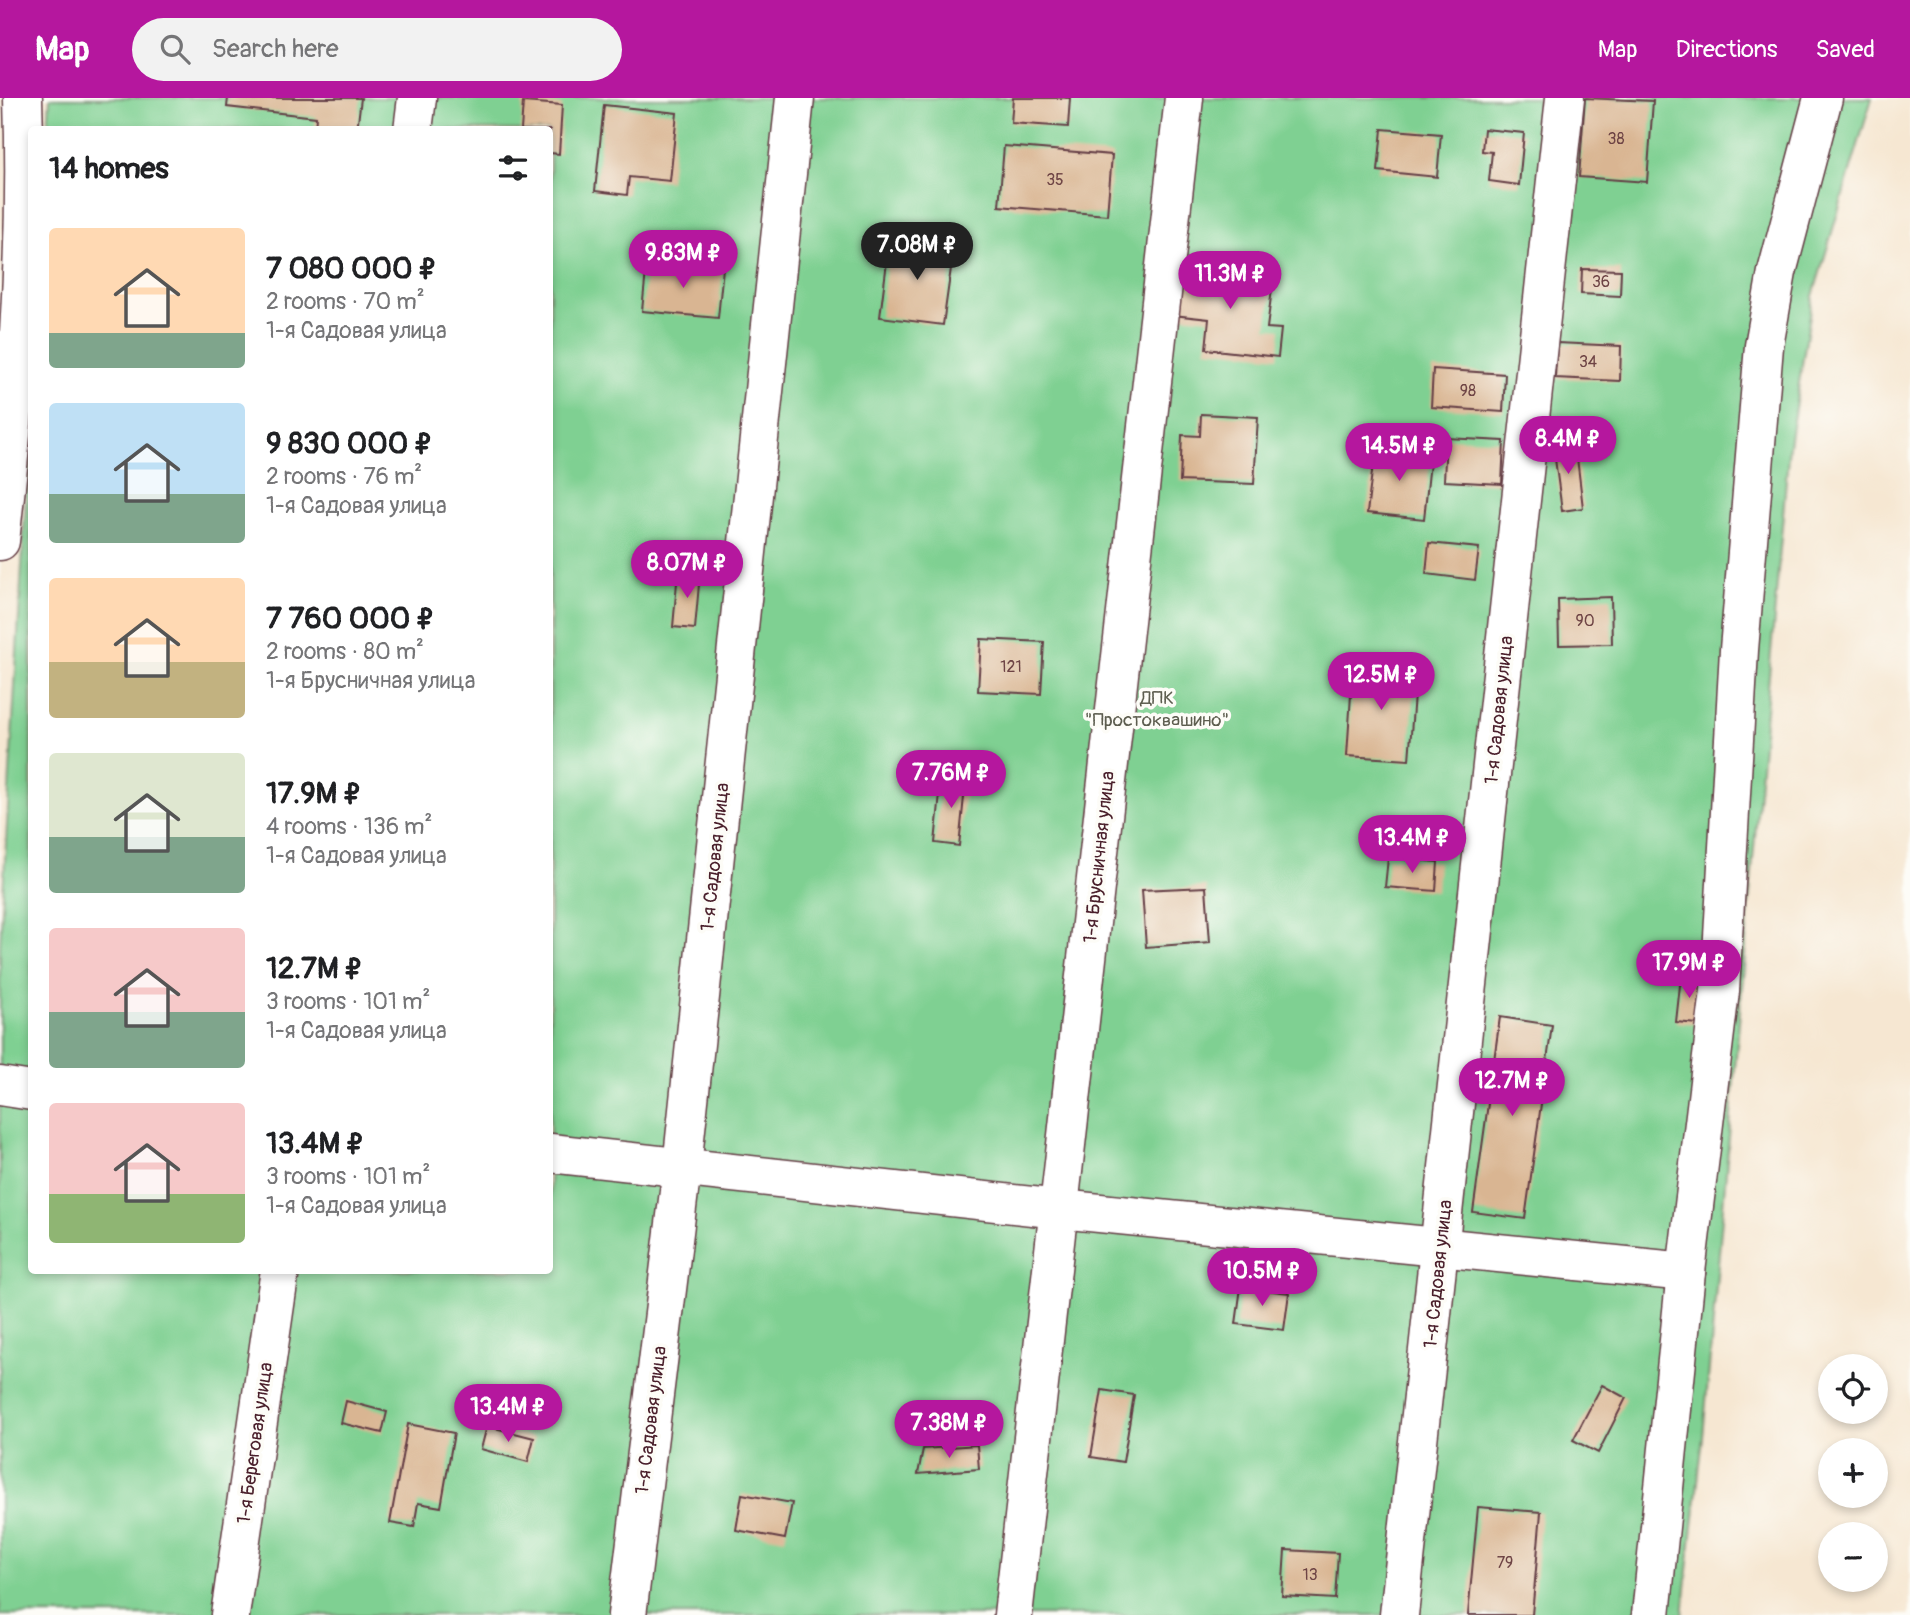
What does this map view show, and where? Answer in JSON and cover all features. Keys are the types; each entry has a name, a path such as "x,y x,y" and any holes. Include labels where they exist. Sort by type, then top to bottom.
{"street":[{"path":"0,541 17,390 23,290 26,198 23,98"},
{"path":"414,126 417,98"},
{"name":"1-я Садовая улица","path":"627,1615 682,1167 795,98"},
{"name":"1-я Брусничная улица","path":"1013,1615 1184,98"},
{"name":"1-я Садовая улица","path":"1399,1615 1565,98"},
{"path":"1651,1615 1686,1272 1720,991 1740,636 1764,346 1777,272 1823,98"},
{"path":"0,1086 28,1090"},
{"path":"553,1153 1060,1209 1686,1272"},
{"name":"1-я Береговая улица","path":"230,1615 279,1274"}],"green space":[{"name":"ДПК \"Простоквашино\"","path":"50,98 1872,98 1813,296 1789,445 1703,1437 1683,1615 0,1615 0,945 28,461 28,1274 553,1274 553,126 48,126"}],"building":[{"path":"228,98 361,98 358,126 315,126 316,117 227,107"},
{"path":"1013,98 1070,98 1068,127 1011,123"},
{"path":"1585,98 1653,101 1647,182 1579,177"},
{"path":"523,102 562,105 559,154 553,153 553,126 521,126"},
{"path":"604,105 677,113 670,181 629,177 627,195 595,191"},
{"path":"1382,129 1441,134 1437,177 1378,171"},
{"path":"1484,129 1524,133 1519,185 1489,181 1492,152 1482,151"},
{"path":"1004,146 1112,155 1107,215 999,206"},
{"path":"890,238 954,247 943,325 880,317"},
{"path":"647,261 723,268 718,318 642,311"},
{"path":"1582,269 1621,270 1620,296 1581,294"},
{"path":"1178,270 1273,281 1267,328 1281,329 1278,357 1206,349 1209,319 1173,315"},
{"path":"1557,343 1621,346 1620,381 1555,378"},
{"path":"1433,369 1505,374 1503,412 1431,407"},
{"path":"1201,414 1258,417 1254,484 1180,481 1182,435 1200,436"},
{"path":"1446,438 1504,441 1502,484 1444,481"},
{"path":"1575,441 1583,508 1562,511 1553,444"},
{"path":"1375,447 1431,453 1424,519 1367,513"},
{"path":"1429,543 1479,548 1475,580 1426,574"},
{"path":"678,571 700,573 695,629 673,627"},
{"path":"1611,597 1612,644 1559,645 1558,599"},
{"path":"981,639 1044,642 1041,694 978,691"},
{"path":"1353,664 1416,668 1409,760 1347,756"},
{"path":"942,774 966,777 959,846 935,843"},
{"path":"1388,858 1438,862 1436,891 1385,887"},
{"path":"1206,887 1210,942 1146,947 1142,890"},
{"path":"1681,976 1703,978 1698,1024 1676,1022"},
{"path":"1500,1017 1552,1025 1525,1219 1473,1212"},
{"path":"1241,1287 1289,1293 1284,1330 1236,1324"},
{"path":"1602,1385 1626,1398 1598,1453 1573,1440"},
{"path":"1102,1390 1134,1395 1123,1462 1091,1457"},
{"path":"346,1401 387,1412 382,1433 341,1423"},
{"path":"408,1424 454,1433 441,1507 418,1503 414,1527 390,1523"},
{"path":"487,1426 534,1438 528,1462 481,1449"},
{"path":"977,1445 979,1469 918,1474 923,1449"},
{"path":"742,1494 792,1503 785,1539 736,1530"},
{"path":"1478,1507 1541,1512 1532,1615 1468,1615"},
{"path":"1285,1550 1338,1553 1335,1599 1282,1596"}]}
